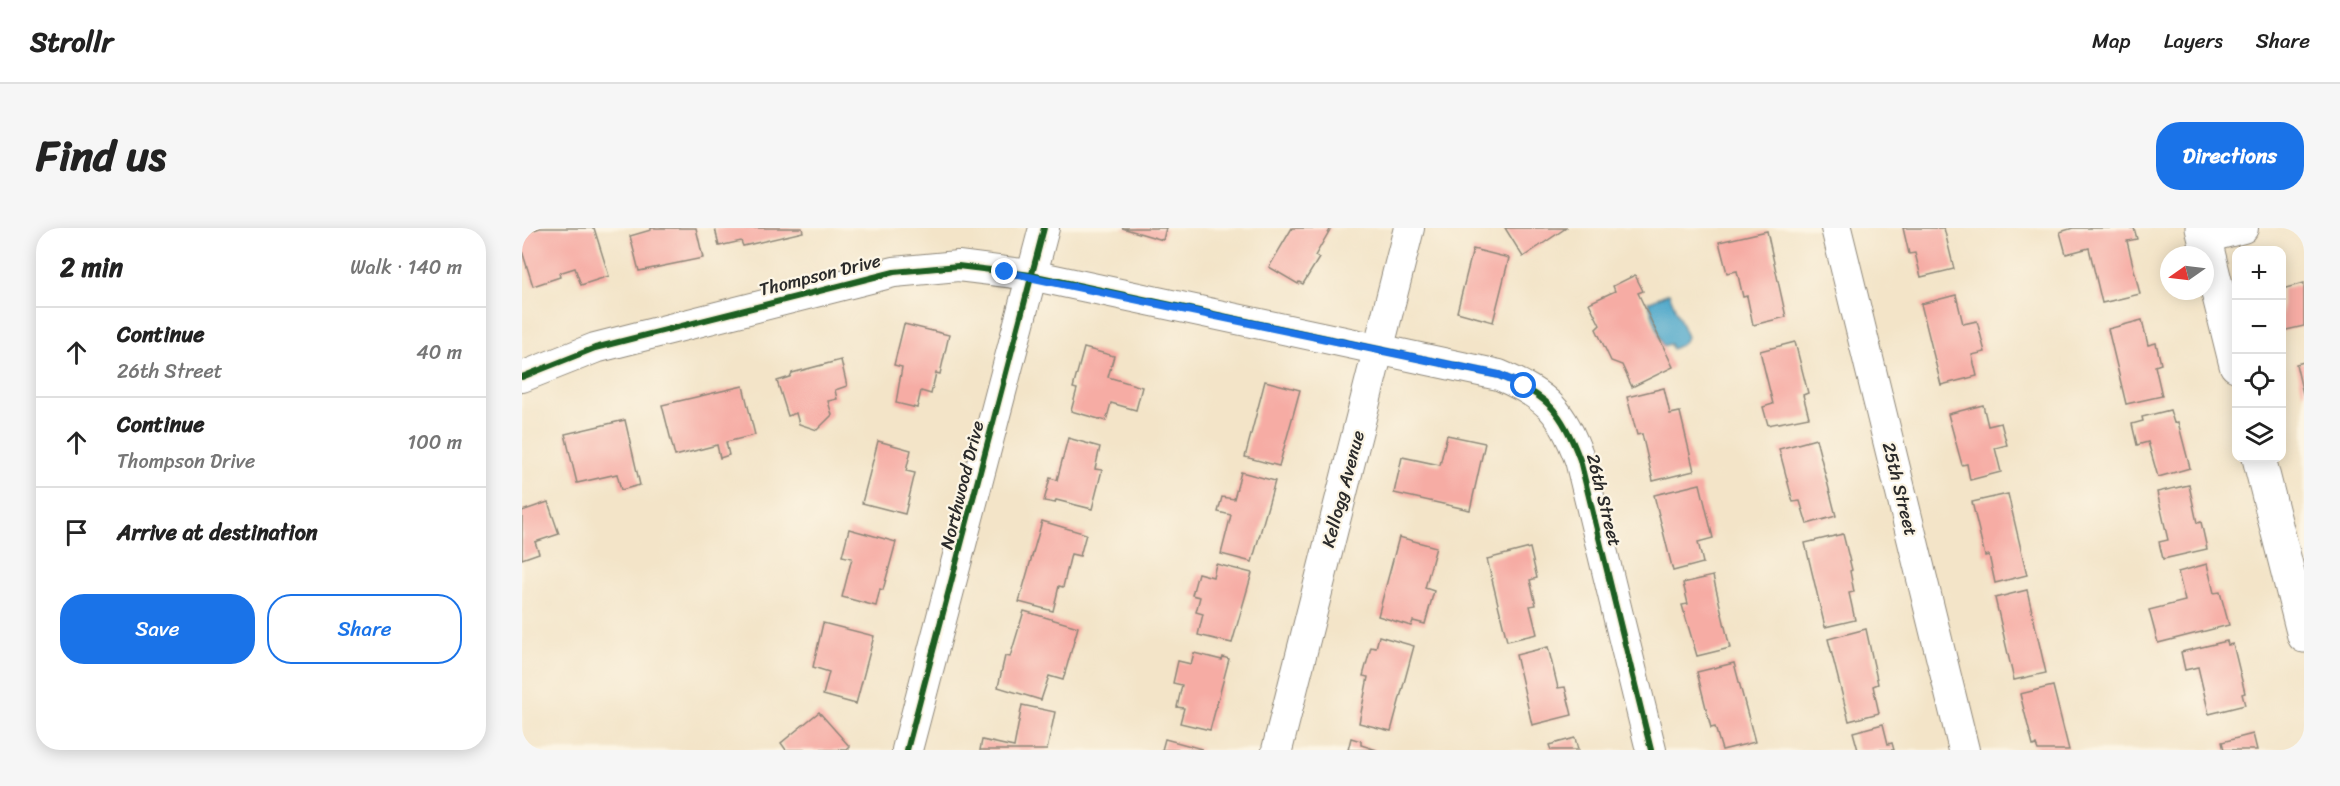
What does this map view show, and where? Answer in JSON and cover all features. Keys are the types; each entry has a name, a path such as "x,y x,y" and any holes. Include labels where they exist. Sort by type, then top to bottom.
{"main road":[{"path":"2204,233 2233,354"},
{"path":"2260,462 2295,566 2304,636"}],"street":[{"name":"Northwood Drive","path":"907,750 1044,228"},
{"name":"Kellogg Avenue","path":"1277,750 1380,351 1408,228"},
{"name":"25th Street","path":"1836,228 1964,750"},
{"path":"2204,233 2242,228"},
{"name":"Thompson Drive","path":"522,377 595,348 894,272 958,266 1031,275 1380,351"},
{"name":"26th Street","path":"1380,351 1499,375 1524,386 1549,403 1568,426 1580,460 1651,750"}],"water":[{"path":"1669,293 1687,337 1681,345 1672,349 1670,344 1663,346 1648,302"}],"building":[{"path":"540,228 594,228 609,276 581,285 575,268 559,273 560,277 533,286 522,251 522,234"},
{"path":"651,228 696,228 703,258 639,271 630,236 651,230"},
{"path":"715,228 802,228 803,232 743,246 741,241 719,246"},
{"path":"1122,228 1166,228 1163,240"},
{"path":"1292,228 1331,228 1315,256 1319,258 1303,284 1299,282 1298,284 1269,267"},
{"path":"1505,228 1566,228 1523,257"},
{"path":"1903,228 1944,228 1954,269 1921,277 1915,253 1909,254"},
{"path":"2073,228 2134,228 2137,239 2127,241 2140,294 2102,303 2089,248 2066,254 2060,232"},
{"path":"1767,231 1786,317 1753,325 1747,296 1743,297 1737,271 1727,273 1719,242"},
{"path":"1473,249 1509,258 1493,322 1457,312"},
{"path":"1635,275 1643,291 1638,293 1673,367 1632,387 1622,365 1611,361 1596,329 1600,325 1589,303 1615,291 1613,286"},
{"path":"2304,283 2304,326 2286,330 2286,300 2286,288"},
{"path":"1956,295 1963,324 1977,321 1985,352 1972,355 1977,376 1941,385 1921,304"},
{"path":"2142,320 2148,345 2156,343 2161,364 2155,366 2162,396 2126,404 2108,329"},
{"path":"904,324 949,335 940,374 936,373 931,394 921,391 917,408 896,403 902,367 894,365"},
{"path":"1795,342 1808,393 1803,395 1809,417 1768,425 1763,407 1773,404 1760,351"},
{"path":"1084,348 1114,356 1108,377 1142,387 1136,410 1111,403 1106,421 1071,411 1077,389 1073,388"},
{"path":"841,360 847,386 835,390 837,399 828,401 832,415 817,430 799,424 796,413 788,416 777,381 790,377 792,373"},
{"path":"2304,362 2304,394 2303,394 2296,364"},
{"path":"1265,381 1300,390 1279,466 1245,457"},
{"path":"743,386 755,435 726,442 729,455 720,458 717,445 675,456 662,405"},
{"path":"1664,388 1670,414 1680,412 1694,471 1653,481 1642,434 1637,435 1627,397"},
{"path":"1983,405 1988,426 2001,423 2007,445 1995,448 2001,472 1970,480 1967,464 1962,465 1948,414"},
{"path":"2170,410 2174,423 2178,422 2190,468 2158,477 2148,442 2137,445 2132,424 2143,421 2142,417"},
{"path":"625,420 640,485 621,490 617,474 577,483 565,434"},
{"path":"1447,435 1485,443 1470,510 1394,493 1402,457 1440,465"},
{"path":"1068,438 1100,447 1095,469 1102,470 1092,509 1056,500 1055,503 1044,501 1050,478 1057,480"},
{"path":"1816,439 1836,516 1807,524 1800,501 1793,502 1779,449"},
{"path":"878,441 911,450 906,471 915,473 905,514 862,503"},
{"path":"1241,472 1275,481 1252,562 1221,554 1231,515 1218,512 1222,497 1234,499"},
{"path":"1700,484 1713,538 1698,542 1703,563 1673,571 1654,495"},
{"path":"2189,485 2197,523 2201,522 2207,549 2163,559 2159,542 2168,540 2157,492"},
{"path":"2008,494 2027,575 1995,583 1989,555 1985,556 1972,502"},
{"path":"548,502 559,534 535,542 539,553 522,559 522,511"},
{"path":"1042,521 1086,534 1080,556 1071,554 1063,587 1059,586 1053,611 1019,602"},
{"path":"849,529 896,542 883,590 880,589 876,606 842,597 852,558 842,556"},
{"path":"1843,534 1852,570 1850,571 1854,592 1849,593 1855,620 1825,627 1805,543"},
{"path":"1399,537 1436,547 1425,588 1434,591 1425,624 1413,621 1411,626 1378,616"},
{"path":"1530,548 1537,578 1530,580 1536,605 1530,606 1537,634 1507,641 1487,559"},
{"path":"1216,564 1252,573 1232,643 1198,635 1203,614 1196,612 1200,597 1192,595 1198,573 1213,577"},
{"path":"2207,564 2214,593 2220,592 2229,625 2158,643 2149,610 2185,601 2178,572"},
{"path":"1713,576 1730,648 1697,656 1682,605 1688,604 1683,583"},
{"path":"2027,590 2046,673 2014,680 1995,598"},
{"path":"1024,611 1078,627 1063,680 1049,676 1041,700 998,687 1005,656 1010,657"},
{"path":"823,623 874,636 856,704 823,695 829,672 813,667"},
{"path":"1866,629 1878,684 1873,686 1879,713 1849,721 1828,639"},
{"path":"1379,636 1414,646 1391,731 1359,723 1368,677 1363,676 1371,647 1376,648"},
{"path":"2227,641 2228,645 2233,644 2245,693 2242,694 2245,705 2209,714 2198,667 2185,670 2181,652"},
{"path":"1548,647 1558,688 1565,687 1572,715 1532,725 1516,655"},
{"path":"1194,653 1222,660 1223,657 1229,659 1210,730 1180,723 1184,708 1177,707 1182,685 1173,683 1178,661 1191,664"},
{"path":"1734,663 1755,742 1722,750 1715,727 1711,728 1697,672"},
{"path":"2053,686 2069,750 2038,750 2036,745 2033,746 2020,694"},
{"path":"1022,705 1055,712 1047,750 980,750 982,740 1014,747"},
{"path":"819,712 850,747 847,750 786,750 781,743"},
{"path":"1883,724 1888,744 1892,743 1894,750 1858,750 1853,732"},
{"path":"2253,734 2257,750 2224,750 2222,742"},
{"path":"1351,738 1361,741 1361,745 1377,750 1348,750"},
{"path":"1575,738 1578,750 1551,750 1549,745"},
{"path":"1165,739 1202,749 1202,750 1162,750"}],"cycle path":[{"path":"907,750 1044,228"},
{"path":"522,377 595,348 894,272 958,266 1031,275 1499,375 1530,390 1551,407 1567,429 1580,460 1651,750"}],"route":[{"path":"1005,272 1031,275 1499,375 1524,386"}]}
